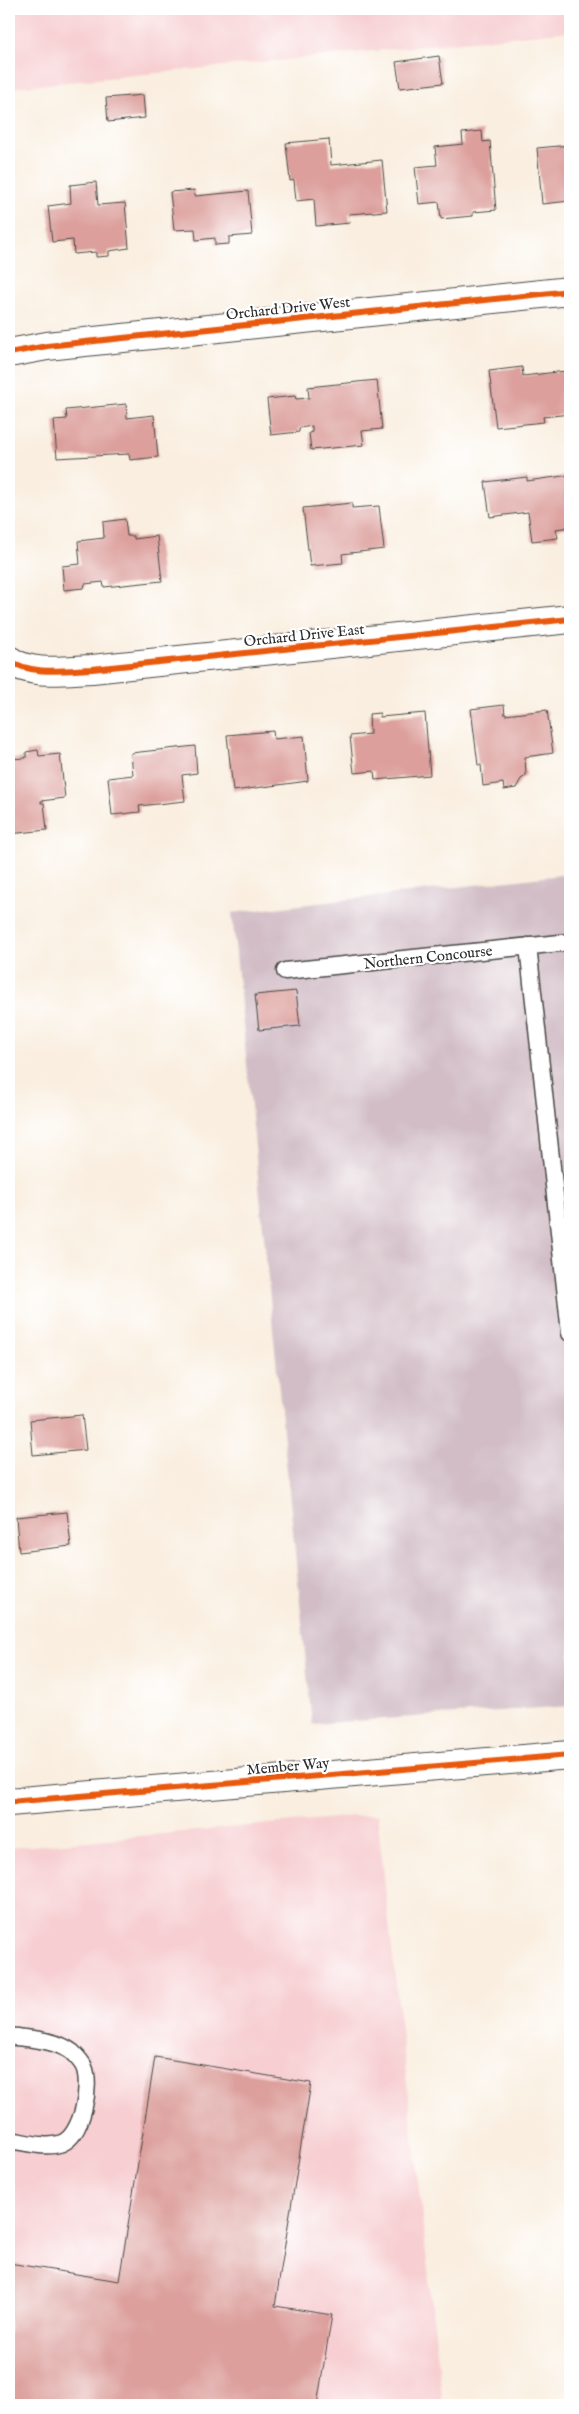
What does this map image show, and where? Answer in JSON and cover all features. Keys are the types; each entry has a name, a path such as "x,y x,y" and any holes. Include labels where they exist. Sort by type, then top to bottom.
{"street":[{"name":"Orchard Drive West","path":"9,353 47,346 570,291"},
{"name":"Orchard Drive East","path":"9,660 18,667 40,670 92,669 570,619"},
{"name":"Member Way","path":"9,1802 570,1755"}],"lane":[{"name":"Northern Concourse","path":"285,971 570,942"},
{"path":"528,946 570,1332"},
{"path":"9,2036 54,2043 72,2052 84,2067 86,2085 83,2114 78,2129 71,2138 61,2144 47,2145 9,2140"}],"shaded area":[{"path":"9,9 570,9 570,31 9,88"},
{"path":"570,874 570,1706 312,1724 232,913"},
{"path":"377,1814 443,2405 9,2405 9,1848"}],"building":[{"path":"439,56 443,83 400,88 396,62"},
{"path":"143,95 145,118 108,122 106,98"},
{"path":"482,131 483,142 490,141 496,210 473,212 473,216 441,219 439,202 419,204 415,167 437,165 435,147 463,144 462,133"},
{"path":"329,139 331,165 382,160 387,211 349,214 350,223 316,226 314,199 296,201 294,180 290,181 286,143"},
{"path":"570,145 570,201 542,204 537,148"},
{"path":"96,182 98,205 125,203 129,248 109,251 109,256 96,257 96,252 74,254 73,240 52,242 48,206 71,203 70,185"},
{"path":"194,190 195,196 248,191 252,235 229,237 229,244 215,245 215,238 196,240 195,229 174,230 170,192"},
{"path":"522,367 523,376 566,371 570,414 543,417 544,422 496,427 489,371"},
{"path":"377,380 382,429 362,431 364,445 311,450 309,433 312,432 312,426 299,428 299,432 271,435 267,399 295,396 296,399 309,398 308,387"},
{"path":"126,404 127,418 154,415 158,457 130,460 129,454 57,458 54,420 67,419 66,410"},
{"path":"570,475 570,527 556,529 558,538 532,541 528,512 490,517 485,482 527,477 527,481"},
{"path":"352,503 352,508 379,506 384,549 342,554 343,563 310,566 303,508"},
{"path":"125,519 127,536 134,536 134,539 157,536 162,581 104,587 103,582 85,584 84,588 64,590 62,566 80,564 78,541 104,538 103,522"},
{"path":"504,705 505,715 547,710 553,753 525,757 526,776 521,779 516,788 504,790 503,783 483,786 481,765 478,765 471,709"},
{"path":"380,713 380,717 425,713 430,775 375,780 374,771 354,773 350,736 370,734 369,714"},
{"path":"273,731 274,739 304,736 308,781 233,791 227,735"},
{"path":"195,746 197,773 182,775 185,801 139,806 140,812 112,815 108,778 133,775 131,753"},
{"path":"38,750 39,756 60,754 65,798 41,801 41,803 44,803 47,830 9,834 9,759 26,758 26,752"},
{"path":"296,991 300,1026 259,1030 255,995"},
{"path":"82,1415 86,1450 33,1455 30,1420"},
{"path":"67,1512 71,1546 19,1552 16,1517"},
{"path":"155,2057 311,2083 275,2306 332,2315 317,2405 9,2405 9,2263 119,2281"}],"cycle path":[{"path":"9,353 47,346 570,291"},
{"path":"9,660 18,665 38,670 92,669 570,619"},
{"path":"9,1802 570,1755"}]}
